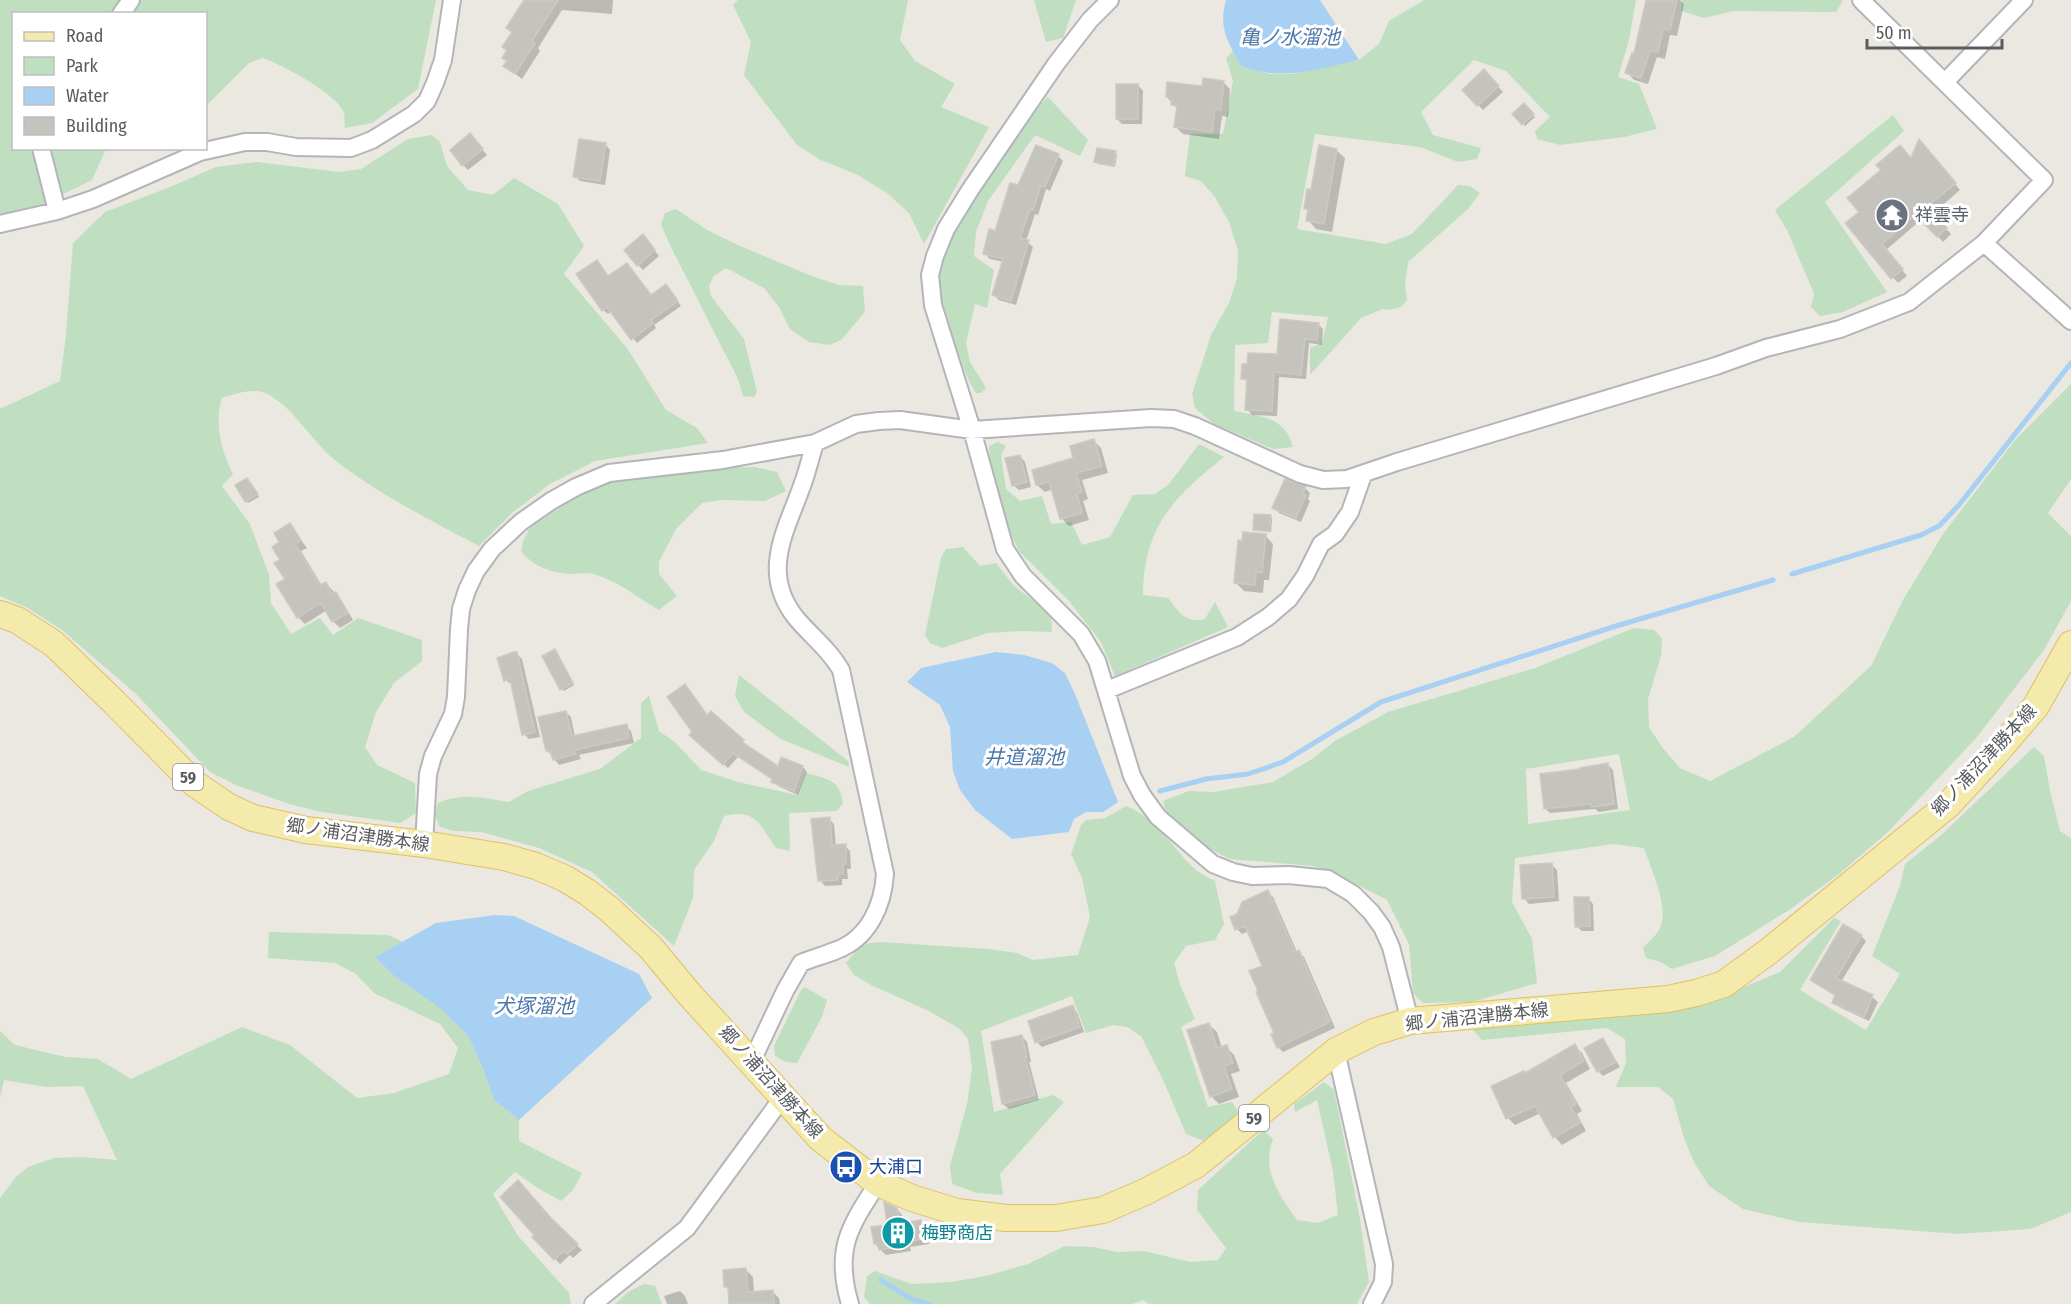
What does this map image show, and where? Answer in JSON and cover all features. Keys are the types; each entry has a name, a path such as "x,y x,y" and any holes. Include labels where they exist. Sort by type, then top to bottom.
{"main road":[{"name":"郷ノ浦沼津勝本線","path":"0,614 17,620 54,644 195,784 229,807 253,818 306,831 424,843 504,857 536,866 564,878 609,909 651,948 690,995 821,1139 878,1183 912,1198 957,1212 1006,1218 1056,1218 1103,1210 1145,1192 1196,1165 1336,1051 1374,1032 1410,1021 1668,999 1724,984 1796,930 1948,805 2036,706 2071,644"}],"street":[{"path":"0,224 57,211 93,199 200,152 245,142 267,142 296,147 351,148 372,140 414,114 427,101 442,60 452,0"},
{"path":"1110,0 1090,20 1056,64 946,229 930,275 933,305 972,430 1005,549 1023,576 1081,634 1097,661 1132,776 1142,795 1158,817 1213,864 1252,876 1289,875 1328,879 1353,894 1382,927 1391,947 1410,1021"},
{"path":"424,843 428,774 433,756 453,714 461,609 476,571 503,538 521,522 551,501 609,472 723,460 815,442 856,424 879,421 900,420 972,430 1140,419 1174,419 1196,426 1300,474 1323,480 1347,479 1716,366 1766,348 1840,329 1909,302 1984,243 2044,180 1861,0"},
{"path":"1945,82 2024,0"},
{"path":"42,150 57,211"},
{"path":"1984,243 2071,321"},
{"path":"752,1061 801,963 839,950 856,939 866,930 874,917 884,890 885,874 842,670 796,617 785,600 777,573 781,541 803,483 815,442"},
{"path":"1107,690 1237,637 1268,617 1289,599 1305,576 1321,544 1335,534 1350,512 1363,475"},
{"path":"1336,1051 1384,1264 1383,1282 1372,1304"},
{"path":"593,1304 687,1228 783,1096"},
{"path":"850,1304 844,1284 842,1265 847,1238 853,1222 878,1183"}],"green space":[{"path":"0,0 436,0 418,89 372,123 345,128 344,113 332,98 295,73 263,58 249,63 207,105 207,12 12,12 12,150 106,150 92,180 25,213 0,215"},
{"path":"738,0 908,0 900,40 915,61 955,84 941,107 989,127 924,244 909,213 887,193 858,175 821,160 797,145 744,75 751,42 733,5"},
{"path":"1034,0 1076,0 1063,38 1046,42"},
{"path":"1424,0 1636,0 1629,40 1618,77 1639,84 1657,129 1624,137 1560,145 1537,139 1535,131 1550,117 1506,71 1474,60 1421,112 1433,135 1481,148 1477,159 1458,162 1420,147 1315,134 1297,229 1386,244 1412,234 1458,185 1470,186 1480,193 1467,210 1408,262 1405,284 1407,300 1401,307 1383,309 1361,318 1310,375 1310,348 1322,343 1328,317 1272,312 1268,343 1235,345 1234,411 1263,417 1284,429 1293,447 1273,449 1214,424 1195,408 1192,394 1211,335 1229,303 1237,278 1238,250 1229,222 1215,197 1201,181 1185,176 1190,134 1223,134 1233,81 1226,58 1233,51 1241,66 1270,74 1293,74 1359,60 1379,44 1389,21"},
{"path":"1682,0 1843,0 1836,12 1733,11 1704,18 1681,11"},
{"path":"1048,97 1088,140 1080,156 1035,135 988,201 976,232 974,256 994,270 987,308 975,304 966,343 970,362 986,388 981,393 976,393 957,352 941,297 939,272 950,236 1025,120"},
{"path":"1893,115 1904,131 1825,202 1887,292 1843,312 1820,316 1811,307 1814,294 1788,232 1775,210"},
{"path":"432,135 440,142 447,166 468,190 493,195 514,178 558,204 584,246 564,274 627,348 666,410 697,428 708,443 595,461 550,484 513,512 479,546 370,485 336,461 289,410 271,396 253,391 222,398 219,417 220,437 233,474 222,486 250,524 269,575 271,603 291,634 320,618 333,635 358,618 422,640 422,661 394,683 376,712 365,747 377,765 415,783 416,813 400,823 322,812 289,804 236,785 210,772 136,694 62,630 26,607 0,596 0,409 60,381 73,243 105,212 216,167 257,162 339,172 361,169 408,139"},
{"path":"676,209 707,230 814,277 839,285 863,286 865,312 841,340 830,345 809,342 790,329 779,307 764,288 726,268 714,276 709,286 711,296 744,339 757,392 754,397 743,396 738,379 661,224 665,213"},
{"path":"2071,384 2071,479 2048,513 2071,536 2071,601 2044,650 1977,737 1889,831 1839,874 1789,910 1715,956 1672,969 1661,962 1646,958 1643,948 1659,930 1663,912 1659,889 1644,848 1613,844 1515,858 1512,902 1532,939 1537,983 1472,1002 1423,1003 1413,993 1409,944 1387,900 1333,872 1313,866 1230,859 1208,848 1166,811 1163,801 1189,791 1213,792 1273,782 1312,759 1335,741 1388,712 1535,668 1634,628 1654,630 1662,638 1661,656 1648,699 1649,727 1680,768 1710,781 1794,737 1871,666 1903,600 1943,534 2016,439","holes":["1619,754 1630,810 1528,824 1526,769"]},
{"path":"998,442 1006,446 1001,455 1006,489 1020,501 1042,496 1051,524 1071,522 1082,545 1110,537 1133,495 1155,494 1169,484 1199,444 1224,457 1176,500 1165,516 1149,550 1143,595 1168,598 1183,616 1192,620 1205,619 1215,602 1228,627 1115,676 1101,642 1069,601 1019,551 1006,524 991,478 989,446"},
{"path":"755,467 777,472 786,491 765,501 722,500 702,503 676,529 659,562 659,574 677,596 659,610 602,577 590,573 570,574 549,570 536,565 521,551 529,529 578,495 614,478 641,469"},
{"path":"963,547 980,566 996,563 1014,586 1051,614 1052,632 988,633 942,648 930,643 925,635 941,558 946,549"},
{"path":"739,675 848,761 849,767 781,739 744,712 735,696"},
{"path":"649,696 659,731 676,743 701,770 738,782 797,795 806,773 831,781 836,785 843,803 837,811 789,813 790,851 776,848 756,820 744,814 724,816 714,841 694,870 693,898 674,946 592,872 539,848 481,832 454,831 440,827 435,816 438,803 447,800 473,797 509,802 528,791 600,769 641,738 641,703"},
{"path":"2034,747 2044,756 2060,831 2071,838 2071,1212 2030,1229 1958,1234 1800,1222 1743,1209 1709,1186 1694,1162 1684,1138 1673,1099 1658,1087 1616,1087 1626,1063 1625,1039 1607,1028 1482,1040 1472,1029 1483,1022 1515,1018 1631,1015 1708,1002 1780,972 1834,918 1841,921 1800,990 1866,1030 1900,974 1872,956 1900,886 1905,864 1940,836"},
{"path":"1126,806 1137,811 1155,825 1195,869 1215,881 1224,924 1215,940 1186,946 1174,963 1180,985 1195,1019 1181,1027 1208,1107 1232,1102 1238,1112 1221,1131 1204,1141 1186,1134 1141,1036 1127,1027 1113,1025 1086,1033 1072,996 981,1031 994,1112 1053,1095 1064,1102 1000,1174 1003,1195 977,1193 952,1184 950,1166 967,1104 972,1068 968,1039 960,1029 929,1011 854,975 846,963 862,944 881,942 988,949 1017,953 1033,960 1078,955 1090,917 1082,878 1071,854 1081,825 1086,820 1105,818"},
{"path":"269,932 388,935 403,942 375,957 394,976 441,1009 468,1036 494,1100 519,1120 519,1141 582,1173 573,1190 561,1201 515,1172 493,1194 518,1236 569,1293 571,1304 0,1304 0,1198 16,1177 28,1167 54,1158 81,1157 117,1160 83,1086 46,1087 4,1080 0,1098 0,1031 15,1045 66,1057 98,1059 131,1079 242,1027 290,1045 357,1098 394,1093 449,1074 458,1048 440,1024 374,993 356,974 335,963 268,958"},
{"path":"805,987 827,1000 822,1017 797,1063 786,1062 775,1056 774,1046 801,990"},
{"path":"1324,1082 1334,1090 1360,1219 1369,1282 1357,1304 1149,1304 1143,1300 1132,1304 870,1304 864,1297 867,1276 875,1271 911,1284 951,1282 986,1276 1028,1264 1065,1246 1094,1247 1117,1252 1144,1251 1190,1262 1218,1260 1226,1248 1197,1210 1198,1190 1263,1130 1273,1139 1269,1161 1274,1182 1297,1220 1318,1223 1338,1215 1333,1171 1317,1100 1295,1112 1294,1104"},
{"path":"644,1284 655,1286 662,1304 615,1304 628,1292"}],"water":[{"name":"亀ノ水溜池","path":"1226,0 1320,0 1359,60 1286,74 1256,71 1241,66 1228,42 1224,27"},
{"name":"井道溜池","path":"996,652 1024,655 1052,663 1065,673 1075,694 1118,802 1103,812 1086,812 1074,819 1069,832 1012,839 975,810 960,790 953,771 950,727 940,705 907,682 921,668"},
{"name":"犬塚溜池","path":"495,915 514,916 639,974 652,998 519,1120 494,1100 468,1036 441,1009 394,976 375,957 436,923"}],"building":[{"path":"524,0 558,0 532,41 535,43 515,74 503,66 507,61 502,58 507,50 502,47 512,32 506,28"},
{"path":"1646,0 1677,0 1670,30 1663,29 1658,52 1650,51 1641,78 1625,73 1632,53 1634,54"},
{"path":"1484,69 1499,86 1477,106 1462,90"},
{"path":"1203,78 1224,81 1221,110 1215,109 1212,132 1174,127 1177,106 1171,105 1172,98 1166,97 1167,82 1202,86"},
{"path":"1116,84 1138,84 1138,119 1116,119"},
{"path":"1524,103 1534,114 1522,125 1512,114"},
{"path":"470,133 483,149 462,166 450,150"},
{"path":"579,139 606,143 600,181 573,177"},
{"path":"1919,139 1956,183 1927,207 1947,228 1937,237 1915,215 1882,244 1903,269 1891,279 1845,223 1859,212 1847,198 1881,170 1876,165 1900,145 1911,158"},
{"path":"1036,145 1059,154 1045,187 1041,185 1020,238 1029,240 1011,301 992,295 1003,259 983,254 989,229 995,231 1010,183 1018,185"},
{"path":"1319,145 1337,149 1324,224 1306,221 1308,209 1304,209 1307,189 1311,190"},
{"path":"1097,148 1116,151 1114,166 1094,162"},
{"path":"643,234 655,250 637,266 624,250"},
{"path":"597,260 608,276 627,263 651,295 666,284 678,301 651,320 653,323 631,340 607,307 602,311 576,274"},
{"path":"1280,319 1319,323 1317,340 1305,339 1301,375 1274,372 1272,411 1245,410 1247,379 1241,379 1242,364 1247,364 1248,353 1277,354"},
{"path":"1094,439 1102,466 1076,473 1082,492 1077,494 1082,513 1060,519 1049,482 1036,485 1032,470 1073,458 1070,446"},
{"path":"1020,455 1027,482 1012,486 1005,458"},
{"path":"247,478 258,494 245,502 235,485"},
{"path":"1285,479 1306,486 1303,493 1306,495 1296,518 1272,508"},
{"path":"1254,514 1271,515 1269,531 1253,530"},
{"path":"290,523 301,540 295,544 320,585 326,582 332,594 336,592 348,613 332,622 321,603 297,618 276,584 285,579 274,563 280,560 272,547 279,542 274,533"},
{"path":"1243,532 1266,534 1262,573 1256,572 1255,585 1234,583 1238,540 1242,541"},
{"path":"555,649 573,683 560,690 542,656"},
{"path":"517,652 535,732 522,735 510,679 504,681 497,658"},
{"path":"685,684 707,715 711,711 744,740 742,742 778,766 781,757 803,766 794,791 771,782 772,779 733,753 723,765 689,735 692,732 667,697"},
{"path":"566,711 572,736 627,724 629,738 575,750 576,754 553,760 550,750 546,751 538,717"},
{"path":"1608,763 1614,804 1544,809 1540,774"},
{"path":"830,817 832,845 846,844 846,864 843,864 843,874 838,875 838,880 818,881 811,819"},
{"path":"1552,863 1554,897 1522,899 1520,865"},
{"path":"1268,890 1295,952 1299,950 1330,1022 1277,1048 1271,1034 1274,1033 1249,971 1262,966 1245,926 1235,930 1230,917 1237,914 1242,902"},
{"path":"1574,897 1589,897 1590,926 1575,927"},
{"path":"1843,924 1862,935 1836,978 1873,995 1864,1017 1832,1003 1835,995 1810,980"},
{"path":"1073,1005 1080,1027 1035,1043 1028,1021"},
{"path":"1209,1023 1217,1048 1227,1045 1233,1063 1224,1066 1232,1089 1210,1097 1187,1030"},
{"path":"1022,1035 1035,1095 1002,1104 991,1042"},
{"path":"1603,1038 1616,1062 1597,1072 1584,1048"},
{"path":"1575,1044 1584,1061 1560,1075 1576,1104 1571,1107 1580,1123 1553,1138 1535,1106 1506,1119 1491,1086 1524,1071 1525,1073"},
{"path":"518,1180 551,1218 578,1244 567,1254 564,1251 554,1260 500,1197"},
{"name":"梅野商店","path":"884,1202 897,1208 900,1223 921,1220 924,1239 906,1242 906,1246 879,1250 878,1244 874,1244 871,1227 887,1225"},
{"path":"746,1268 748,1292 773,1290 774,1304 729,1304 728,1287 724,1287 723,1270"}],"waterway":[{"path":"1792,574 1921,535 1939,526 1959,505 2071,363"},
{"path":"1160,791 1206,779 1248,774 1283,762 1381,702 1616,626 1773,580"},
{"path":"881,1280 913,1300 929,1304"}],"place":[{"name":"祥雲寺","path":"1892,215"},
{"name":"大浦口","path":"846,1167"},
{"name":"梅野商店","path":"898,1233"}]}
